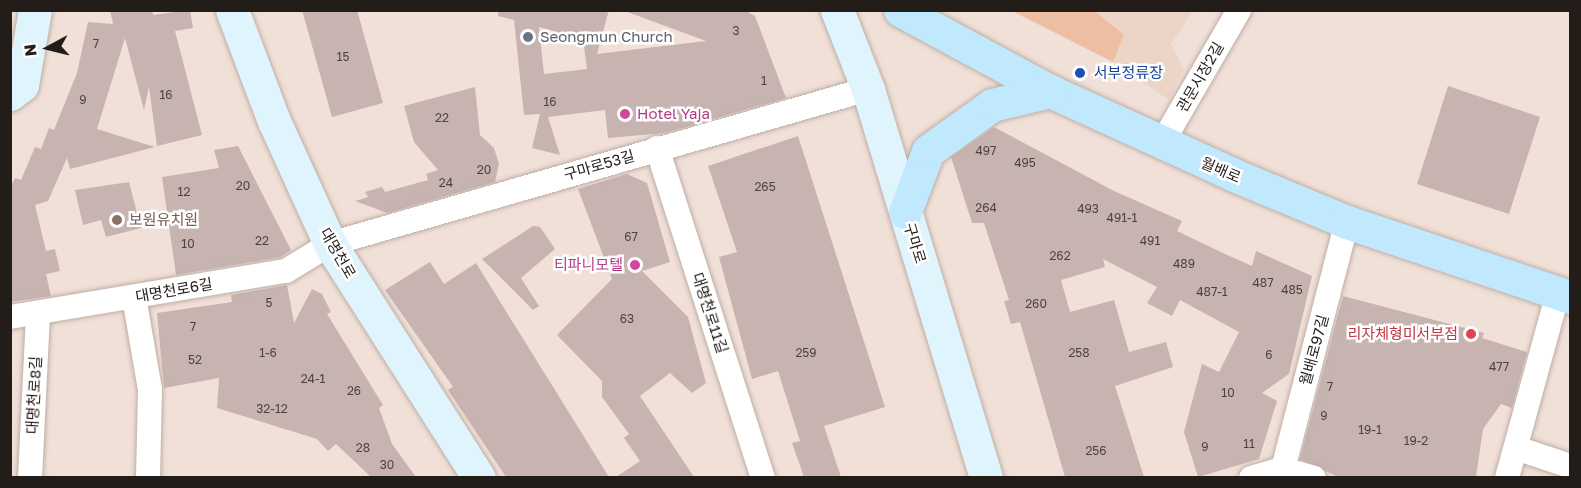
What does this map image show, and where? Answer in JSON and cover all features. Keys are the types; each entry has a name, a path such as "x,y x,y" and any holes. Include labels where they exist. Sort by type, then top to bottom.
{"main road":[{"path":"10,94 22,85 35,10"},
{"name":"대명천로","path":"232,10 274,121 330,244 479,477"},
{"name":"구마로","path":"837,10 868,89 986,477"},
{"name":"월배로","path":"900,10 1050,91 1162,143 1347,222 1564,295"},
{"path":"905,212 928,151 992,105 1050,91"}],"street":[{"name":"관문시장2길","path":"1162,143 1239,10"},
{"name":"구마로53길","path":"330,244 868,89"},
{"name":"대명천로11길","path":"657,148 763,477"},
{"name":"월배로97길","path":"1284,473 1347,222"},
{"name":"대명천로6길","path":"10,317 286,271 330,244"},
{"name":"월배로","path":"1507,477 1564,295"},
{"path":"134,297 150,390 148,477"},
{"name":"대명천로8길","path":"30,477 38,313"},
{"path":"1515,448 1570,466"},
{"path":"1251,477 1284,473 1314,477"}],"shaded area":[{"path":"1012,11 1095,11 1124,35 1113,62"},
{"name":"서부정류장","path":"1095,11 1193,11 1171,44 1184,69 1169,100 1113,62 1124,35"}],"building":[{"path":"110,10 152,10 153,15 190,10 193,28 175,31 202,135 157,146 149,87 144,110 125,38 97,129 155,147 70,169 67,158 48,201 35,205 46,251 55,249 60,271 46,274 51,296 10,302 10,188 15,178 21,180 35,147 41,149 49,128 54,130 77,73 88,22 113,24"},
{"path":"302,10 357,10 383,103 332,117"},
{"path":"499,10 609,10 597,54 706,41 622,10 744,10 755,16 786,98 665,133 608,138 605,110 548,117 560,155 532,148 540,114 524,115 514,20 498,16","holes":["539,27 583,39 587,69 544,74"]},
{"path":"1448,86 1540,117 1509,214 1417,184"},
{"path":"475,87 480,135 494,148 499,164 495,182 387,213 355,201 368,197 365,192 382,187 385,192 428,180 426,174 438,170 414,142 404,106"},
{"path":"994,127 1114,191 1182,221 1177,231 1225,254 1252,266 1256,251 1312,276 1289,374 1262,393 1277,401 1259,459 1198,477 1184,432 1202,364 1219,372 1239,332 1180,300 1172,316 1147,303 1157,287 1103,259 1105,267 1061,280 1070,312 1114,300 1129,352 1166,342 1173,367 1115,386 1144,477 1065,477 1020,322 1011,324 1004,301 1009,300 984,223 972,223 951,157"},
{"path":"798,136 885,407 824,426 841,477 804,477 792,443 800,441 778,371 752,379 719,257 737,252 708,166"},
{"path":"238,146 291,250 281,257 176,275 162,177 219,168 214,150"},
{"path":"627,174 647,183 670,262 642,271 688,317 706,383 692,393 670,373 640,396 694,477 616,477 640,461 624,438 629,434 602,397 602,381 557,335 612,279 578,189"},
{"path":"129,182 141,228 106,237 101,220 83,225 75,190"},
{"path":"533,226 540,227 555,249 521,278 539,306 533,310 482,259"},
{"path":"430,262 444,284 476,263 609,477 506,477 448,390 453,387 385,290"},
{"path":"287,285 294,323 312,289 322,294 331,312 327,314 383,405 379,408 392,444 416,477 371,477 336,444 328,451 317,439 217,408 219,378 164,388 157,313 232,302 231,295"},
{"path":"1343,296 1484,333 1482,338 1527,352 1512,408 1501,404 1483,429 1476,477 1338,477 1300,459"}],"place":[{"name":"Seongmun Church","path":"528,37"},
{"name":"서부정류장","path":"1080,73"},
{"name":"Hotel Yaja","path":"625,114"},
{"name":"보원유치원","path":"117,220"},
{"name":"티파니모텔","path":"635,265"},
{"name":"리자체형미서부점","path":"1471,334"}]}
